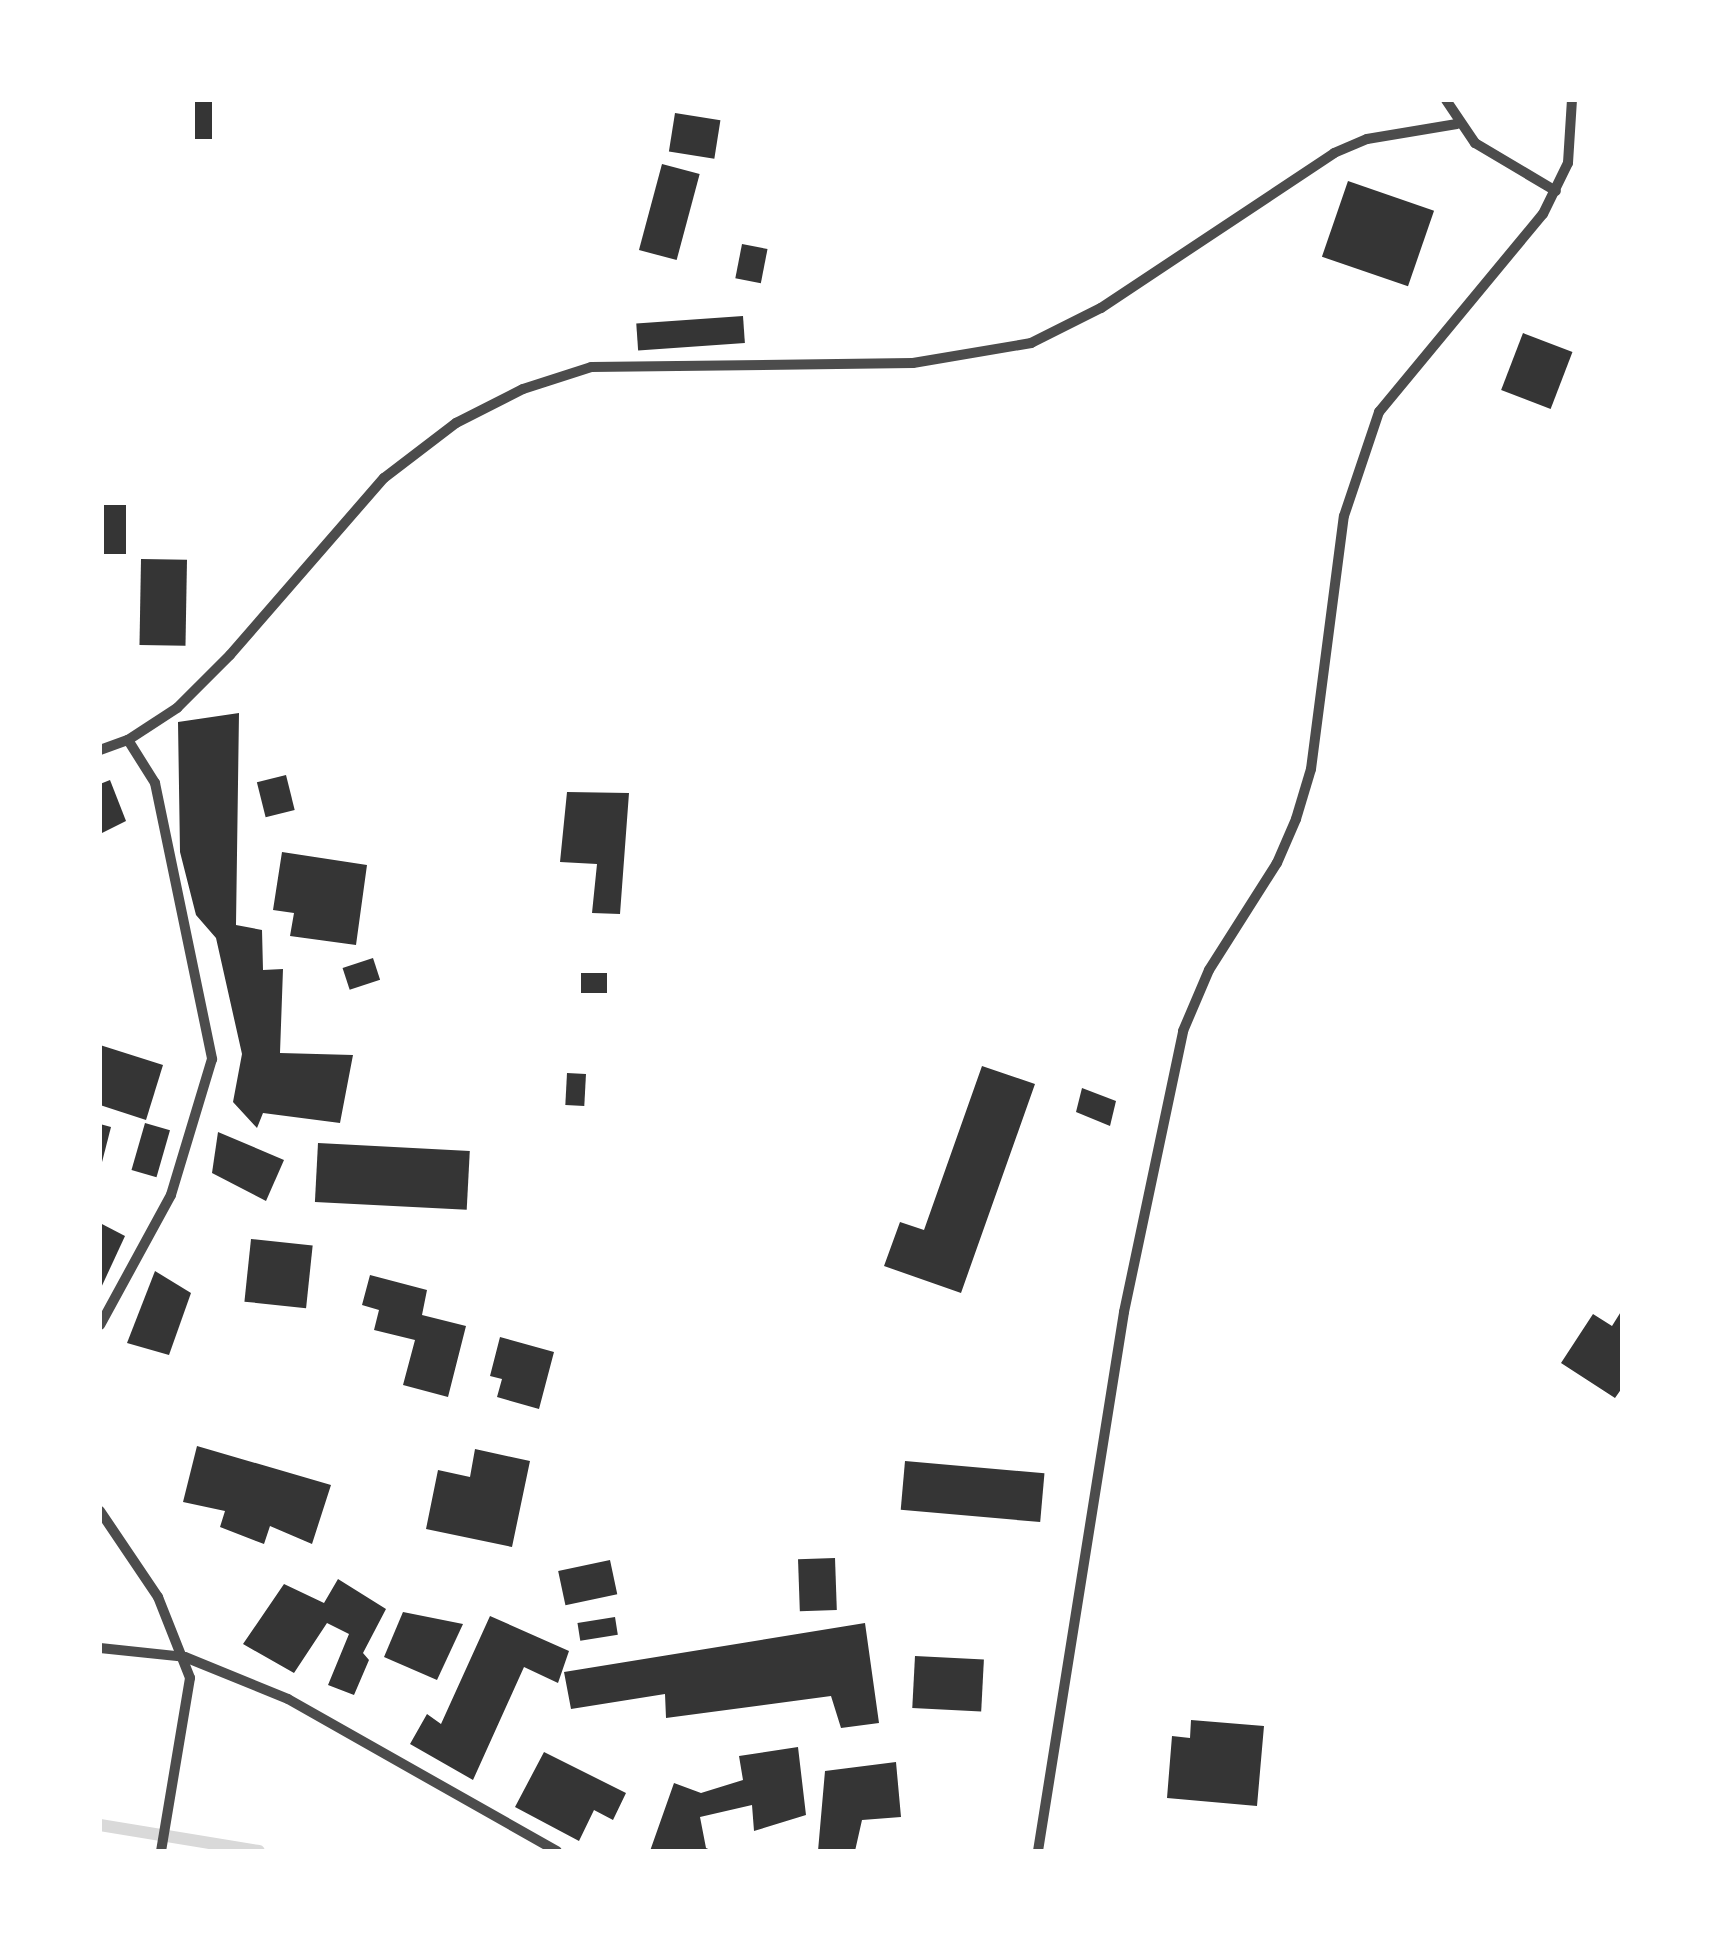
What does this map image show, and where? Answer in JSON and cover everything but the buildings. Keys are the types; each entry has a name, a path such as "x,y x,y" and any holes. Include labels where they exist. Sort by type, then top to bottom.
{"street":[{"path":"1446,100 1457,124 1528,180 1556,191"},
{"path":"1038,1851 1124,1312 1166,1101 1194,1001 1278,863 1301,802 1344,516 1378,412 1403,375 1556,191 1568,164 1572,100"},
{"path":"100,750 128,740 177,708 230,655 384,478 456,423 523,389 591,366 912,363 1031,343 1101,308 1334,153 1367,140 1457,124"},
{"path":"100,1325 171,1195 212,1059 155,783 128,740"},
{"path":"100,1511 158,1597 185,1657 191,1702 161,1851"},
{"path":"100,1648 185,1657 288,1699 558,1851"}],"waterway":[{"path":"100,1825 259,1851"}]}
